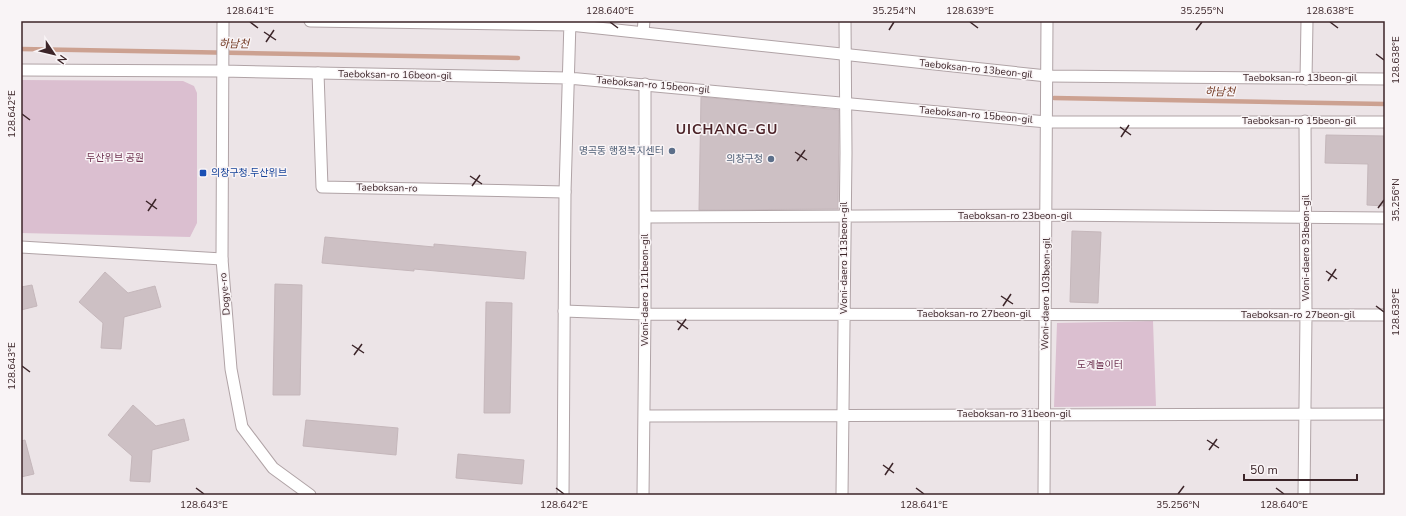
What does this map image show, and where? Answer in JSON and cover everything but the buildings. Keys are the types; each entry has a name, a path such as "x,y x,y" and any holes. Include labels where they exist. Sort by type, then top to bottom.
{"street":[{"name":"Taeboksan-ro 13beon-gil","path":"310,21 644,26 844,55 1047,76 1385,79"},
{"name":"Woni-daero 113beon-gil","path":"842,495 844,216 846,153 844,103 844,21"},
{"name":"Woni-daero 103beon-gil","path":"1044,495 1047,21"},
{"path":"1306,79 1307,21"},
{"name":"Dogye-ro","path":"223,24 222,259 231,369 242,427 272,468 310,495"},
{"path":"563,495 565,192 569,26"},
{"name":"Taeboksan-ro 16beon-gil","path":"21,70 222,67 318,73 568,75"},
{"name":"Taeboksan-ro","path":"318,73 322,187 565,192"},
{"name":"Taeboksan-ro 15beon-gil","path":"568,75 645,84 1047,122 1385,122"},
{"name":"Woni-daero 121beon-gil","path":"643,495 645,84"},
{"name":"Woni-daero 93beon-gil","path":"1304,495 1306,414 1305,121"},
{"name":"Taeboksan-ro 23beon-gil","path":"644,217 1046,215 1385,218"},
{"path":"21,247 222,259"},
{"name":"Taeboksan-ro 27beon-gil","path":"564,311 645,314 844,313 1385,315"},
{"name":"Taeboksan-ro 31beon-gil","path":"644,416 1385,414"}],"green space":[{"name":"두산위브 공원","path":"21,80 183,81 194,86 197,93 197,223 190,237 21,233"},
{"name":"도계놀이터","path":"1153,321 1156,406 1054,407 1057,323"}],"waterway":[{"name":"하남천","path":"21,49 518,58"},
{"name":"하남천","path":"1054,98 1385,104"}],"place":[{"name":"명곡동 행정복지센터","path":"672,151"},
{"name":"의창구청","path":"771,159"},
{"name":"의창구청.두산위브","path":"203,173"}],"district":[{"name":"UICHANG-GU","path":"727,129"}]}
